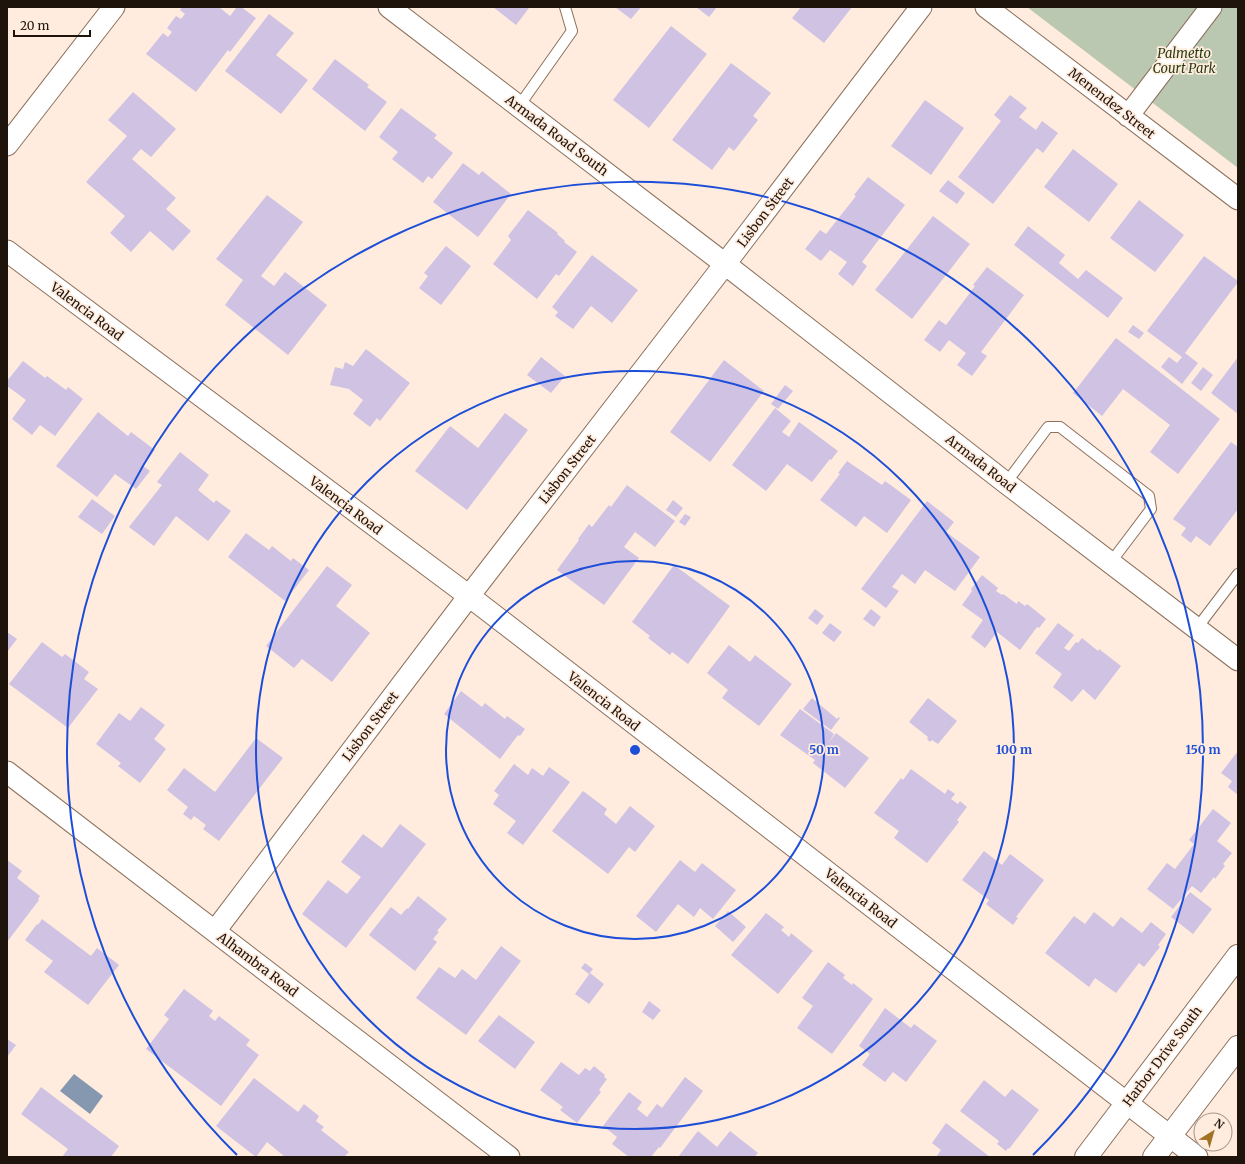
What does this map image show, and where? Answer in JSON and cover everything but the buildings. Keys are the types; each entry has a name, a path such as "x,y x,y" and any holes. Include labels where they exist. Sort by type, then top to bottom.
{"street":[{"path":"7,145 114,7"},
{"name":"Armada Road South","path":"389,7 725,264"},
{"name":"Lisbon Street","path":"215,931 469,596 921,7"},
{"name":"Menendez Street","path":"986,7 1238,199"},
{"path":"1128,116 1211,7"},
{"name":"Valencia Road","path":"7,251 469,596 1197,1157"},
{"name":"Armada Road","path":"725,264 1238,660"},
{"name":"Alhambra Road","path":"7,772 509,1157"},
{"name":"Harbor Drive South","path":"1086,1157 1238,956"},
{"path":"1154,1157 1238,1047"}],"lane":[{"path":"519,106 572,30 565,7"},
{"path":"1006,482 1048,427 1060,427 1149,496 1151,509 1111,562"},
{"path":"1197,628 1238,574"}],"green space":[{"name":"Palmetto Court Park","path":"1027,7 1238,7 1238,168"}],"water":[{"path":"74,1074 103,1096 90,1114 60,1091"}]}
